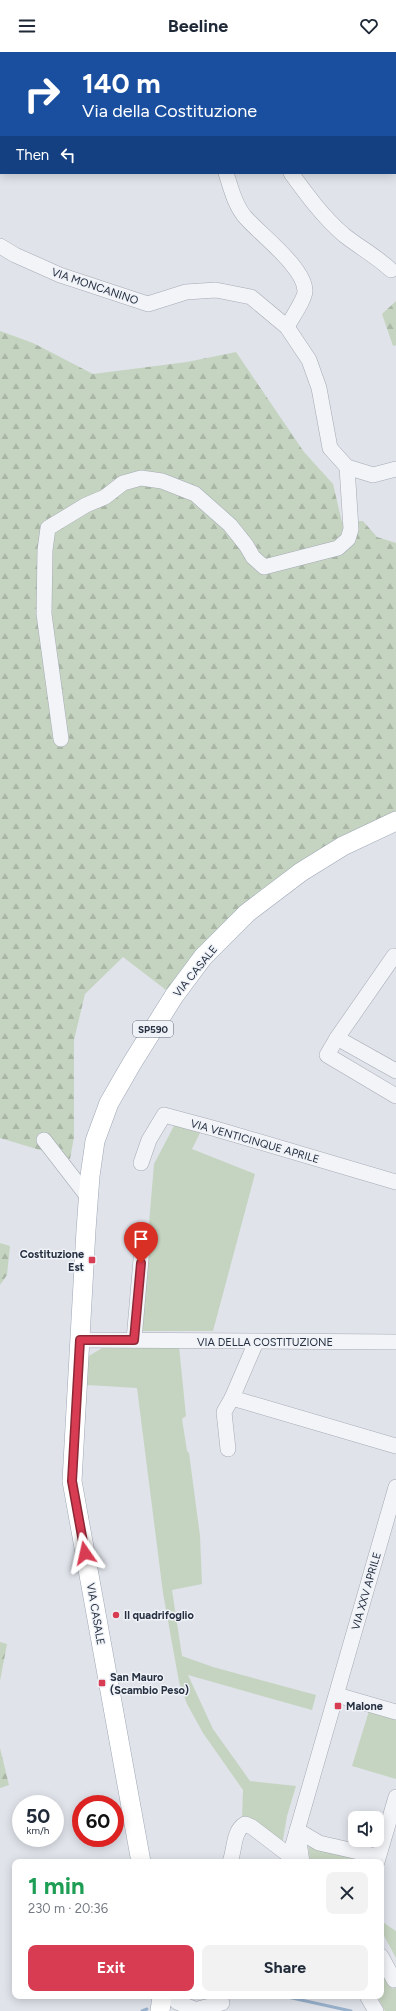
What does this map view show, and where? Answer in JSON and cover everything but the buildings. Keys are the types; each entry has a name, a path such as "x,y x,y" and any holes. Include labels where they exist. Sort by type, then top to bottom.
{"main road":[{"name":"VIA CASALE","path":"140,1859 72,1481 88,1197 95,1141 109,1103 174,996 203,957 247,913 301,872 344,846 396,820"},
{"path":"160,2011 162,1999"}],"street":[{"path":"226,174 234,197 245,217 264,234 291,264 303,281 305,293 286,326"},
{"path":"292,174 324,216 344,235 379,258 391,270"},
{"name":"VIA MONCANINO","path":"0,246 15,255 60,275 148,304 186,292 216,290 251,297 286,326 309,360 319,388 330,448 347,467"},
{"path":"62,739 44,614 45,550 48,528 86,505 105,497 123,483 141,478 162,481 195,494 230,526 246,545 253,557 264,567 338,548 348,540 352,529 347,467 373,475 396,469"},
{"path":"394,956 337,1038 327,1055 396,1096"},
{"path":"337,1038 391,1069 376,1084"},
{"name":"VIA VENTICINQUE APRILE","path":"141,1163 149,1140 164,1115 216,1128 396,1182"},
{"path":"44,1140 88,1197"},
{"path":"134,1340 142,1248"},
{"name":"VIA DELLA COSTITUZIONE","path":"80,1340 396,1342"},
{"path":"228,1449 222,1432 224,1412 232,1398 256,1342"},
{"path":"232,1398 396,1446"},
{"name":"VIA XXV APRILE","path":"293,1859 297,1830 396,1486"},
{"path":"337,1695 396,1712"},
{"path":"297,1830 320,1843 375,1859 396,1797"},
{"path":"231,1859 236,1833 240,1827 245,1824 252,1827 292,1859"},
{"path":"384,1962 394,1980"},
{"path":"174,1999 177,2002 192,2010 221,2004"}],"green space":[{"path":"396,301 396,345 393,346 382,314"},
{"path":"0,331 33,343 93,374 187,362 236,352 304,452 333,484 342,522 363,521 377,537 396,543 396,812 198,953 166,990 123,957 85,994 74,1040 74,1137 70,1159 0,1138"},
{"path":"175,1124 202,1129 192,1149 255,1174 213,1331 140,1331 154,1164"},
{"path":"0,1243 10,1246 7,1275 0,1285"},
{"path":"179,1346 186,1416 182,1419 187,1451 189,1453 200,1536 202,1584 172,1590 182,1656 213,1667 316,1695 312,1710 188,1675 213,1729 250,1781 296,1786 287,1816 282,1845 242,1821 243,1790 203,1733 187,1704 179,1682 163,1593 137,1388 87,1385 87,1357 104,1347"},
{"path":"0,1642 7,1644 0,1681"},
{"path":"369,1711 396,1718 396,1779 352,1766"},
{"path":"0,1748 9,1785 0,1788"},
{"path":"308,1843 368,1859 310,1859"},
{"path":"384,1923 396,1931 396,1958 384,1936"},
{"path":"384,1973 392,1989 396,1987 396,2011 385,2011 379,1999 384,1999"}],"waterway":[{"path":"297,1999 351,2011"},
{"path":"142,2011 147,2009"}],"place":[{"name":"Costituzione Est","path":"92,1260"},
{"name":"Il quadrifoglio","path":"116,1615"},
{"name":"San Mauro (Scambio Peso)","path":"102,1683"},
{"name":"Malone","path":"338,1706"}],"route":[{"path":"85,1553 72,1481 80,1340 134,1340 141,1263"}]}
